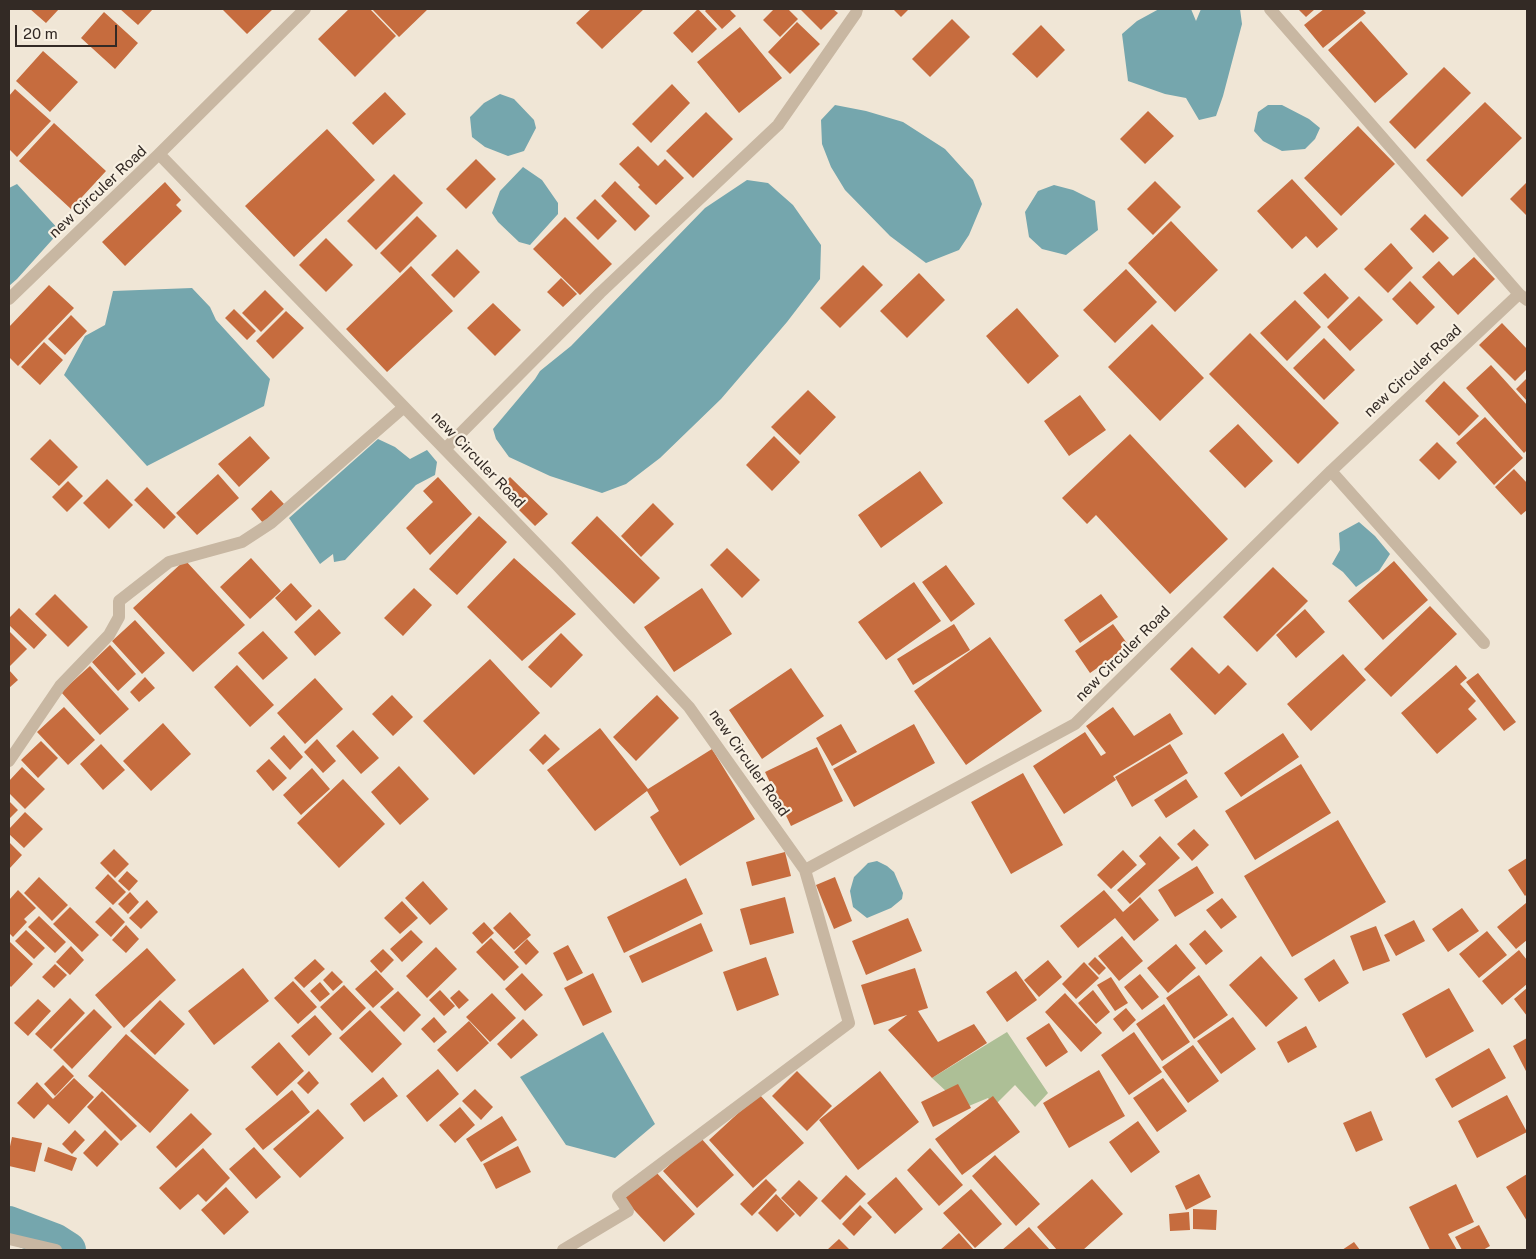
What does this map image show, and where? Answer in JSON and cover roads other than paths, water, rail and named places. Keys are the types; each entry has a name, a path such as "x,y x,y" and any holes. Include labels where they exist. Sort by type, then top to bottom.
{"street":[{"path":"159,154 304,9"},
{"path":"445,449 600,293 778,125 857,9"},
{"path":"1270,9 1523,297"},
{"name":"new Circuler Road","path":"9,299 159,154 558,566 689,707 805,870 1075,724 1331,472 1523,297"},
{"path":"9,761 60,686 110,635 119,617 119,601 169,562 242,542 271,523 404,407"},
{"path":"1331,472 1484,643"},
{"path":"563,1250 628,1211 618,1196 849,1023 805,870"},
{"path":"9,1239 56,1250"}],"water":[{"path":"1159,9 1191,9 1196,21 1201,9 1240,9 1242,24 1216,116 1199,120 1186,98 1165,94 1128,81 1122,34 1137,21"},
{"path":"500,94 514,99 534,120 536,128 524,151 508,156 485,147 472,137 470,117 484,103"},
{"path":"835,105 866,111 903,122 945,149 973,180 982,204 969,235 959,250 926,263 890,236 845,190 831,167 822,144 821,120"},
{"path":"1268,105 1282,105 1309,119 1320,128 1315,139 1305,149 1282,151 1263,141 1254,131 1258,112"},
{"path":"523,167 542,180 558,203 558,214 530,245 519,242 498,222 492,213 500,191"},
{"path":"747,180 768,183 793,205 821,245 820,279 787,322 721,399 660,458 626,484 602,493 550,476 509,457 496,439 493,429 540,371 571,346 705,208"},
{"path":"17,184 60,231 9,286 9,188"},
{"path":"1054,185 1073,190 1095,201 1098,230 1066,255 1042,249 1029,237 1025,212 1038,191"},
{"path":"192,288 210,307 216,320 270,379 264,406 147,466 64,375 85,336 105,325 113,291"},
{"path":"378,439 395,447 410,459 427,450 437,462 435,475 416,485 345,560 334,562 333,554 320,564 289,518"},
{"path":"1359,522 1375,536 1390,554 1379,571 1356,587 1343,572 1332,564 1340,550 1339,533"},
{"path":"877,861 894,872 903,893 902,899 891,908 867,918 853,907 850,891 854,877 868,863"},
{"path":"603,1032 655,1124 615,1158 566,1145 520,1077"}],"waterway":[{"path":"9,1224 54,1241 68,1250"}]}
